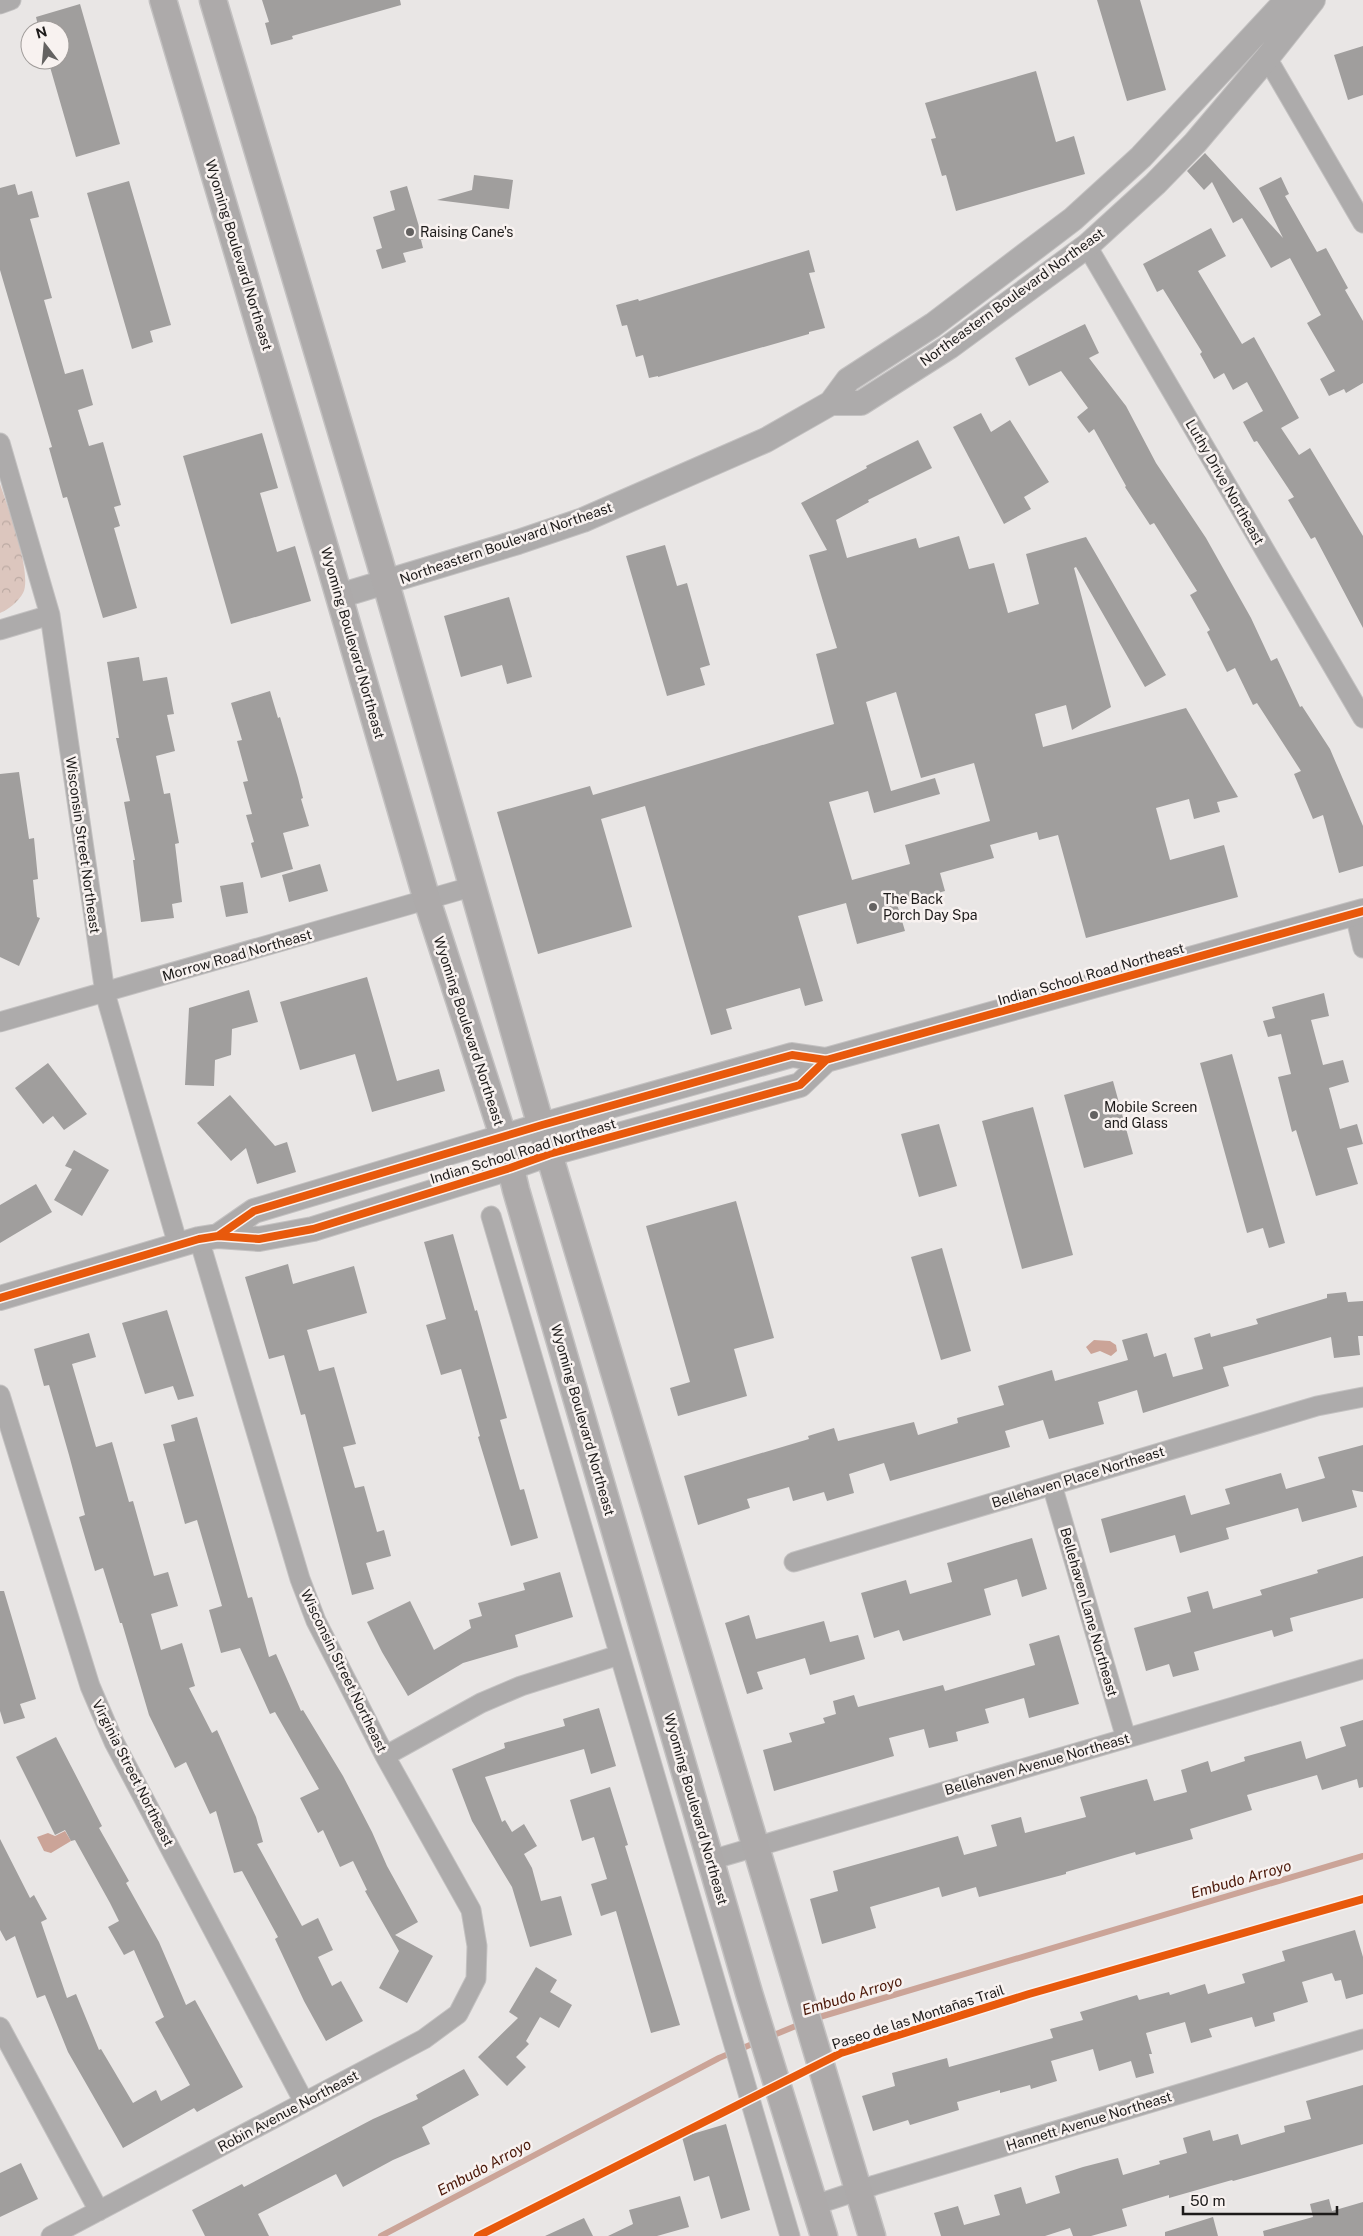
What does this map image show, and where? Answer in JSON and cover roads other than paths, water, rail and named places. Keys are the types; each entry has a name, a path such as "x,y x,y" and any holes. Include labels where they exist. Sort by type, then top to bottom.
{"main road":[{"name":"Wyoming Boulevard Northeast","path":"163,0 427,900 503,1136 510,1168 749,1993 824,2236"},
{"path":"213,0 386,583 549,1154 872,2236"}],"street":[{"path":"0,4 11,0"},
{"name":"Northeastern Boulevard Northeast","path":"339,596 386,583 583,520 766,440 831,404 848,380 933,325 1073,219 1141,157 1221,68 1278,12 1287,0"},
{"name":"Northeastern Boulevard Northeast","path":"831,404 861,403 948,347 1087,246 1155,184 1196,143 1267,58 1312,0"},
{"path":"1267,58 1363,223"},
{"path":"1155,184 1162,159 1209,106 1220,90 1221,68"},
{"path":"975,327 988,302 1101,214 1113,202 1116,179"},
{"name":"Luthy Drive Northeast","path":"1087,246 1363,718"},
{"name":"Wisconsin Street Northeast","path":"0,443 50,615 106,993 198,1240 300,1579 316,1621 386,1756 471,1910 477,1946"},
{"path":"0,630 50,615"},
{"name":"Morrow Road Northeast","path":"0,1022 474,886"},
{"path":"1359,912 1363,948"},
{"name":"Indian School Road Northeast","path":"0,1298 198,1240 254,1211 503,1136 792,1055 826,1060 1359,912"},
{"name":"Indian School Road Northeast","path":"198,1240 259,1239 313,1228 510,1168 549,1154 800,1084 826,1060"},
{"path":"491,1216 790,2236"},
{"name":"Virginia Street Northeast","path":"0,1395 90,1686 119,1750 304,2102"},
{"name":"Bellehaven Place Northeast","path":"794,1562 1317,1406 1363,1397"},
{"name":"Bellehaven Lane Northeast","path":"1052,1485 1126,1738"},
{"path":"386,1756 481,1703 521,1686 620,1655"},
{"name":"Bellehaven Avenue Northeast","path":"711,1860 1363,1668"},
{"name":"Robin Avenue Northeast","path":"51,2236 424,2039 458,2014 476,1979 477,1946"},
{"path":"0,2027 98,2211"},
{"name":"Hannett Avenue Northeast","path":"815,2205 859,2190 1363,2039"}],"waterway":[{"name":"Embudo Arroyo","path":"813,2019 1363,1856"},
{"name":"Embudo Arroyo","path":"769,2037 803,2023"},
{"name":"Embudo Arroyo","path":"381,2236 719,2058 757,2042"}],"place":[{"name":"Raising Cane's","path":"410,232"},
{"name":"The Back Porch Day Spa","path":"873,907"},
{"name":"Mobile Screen and Glass","path":"1094,1115"}]}
